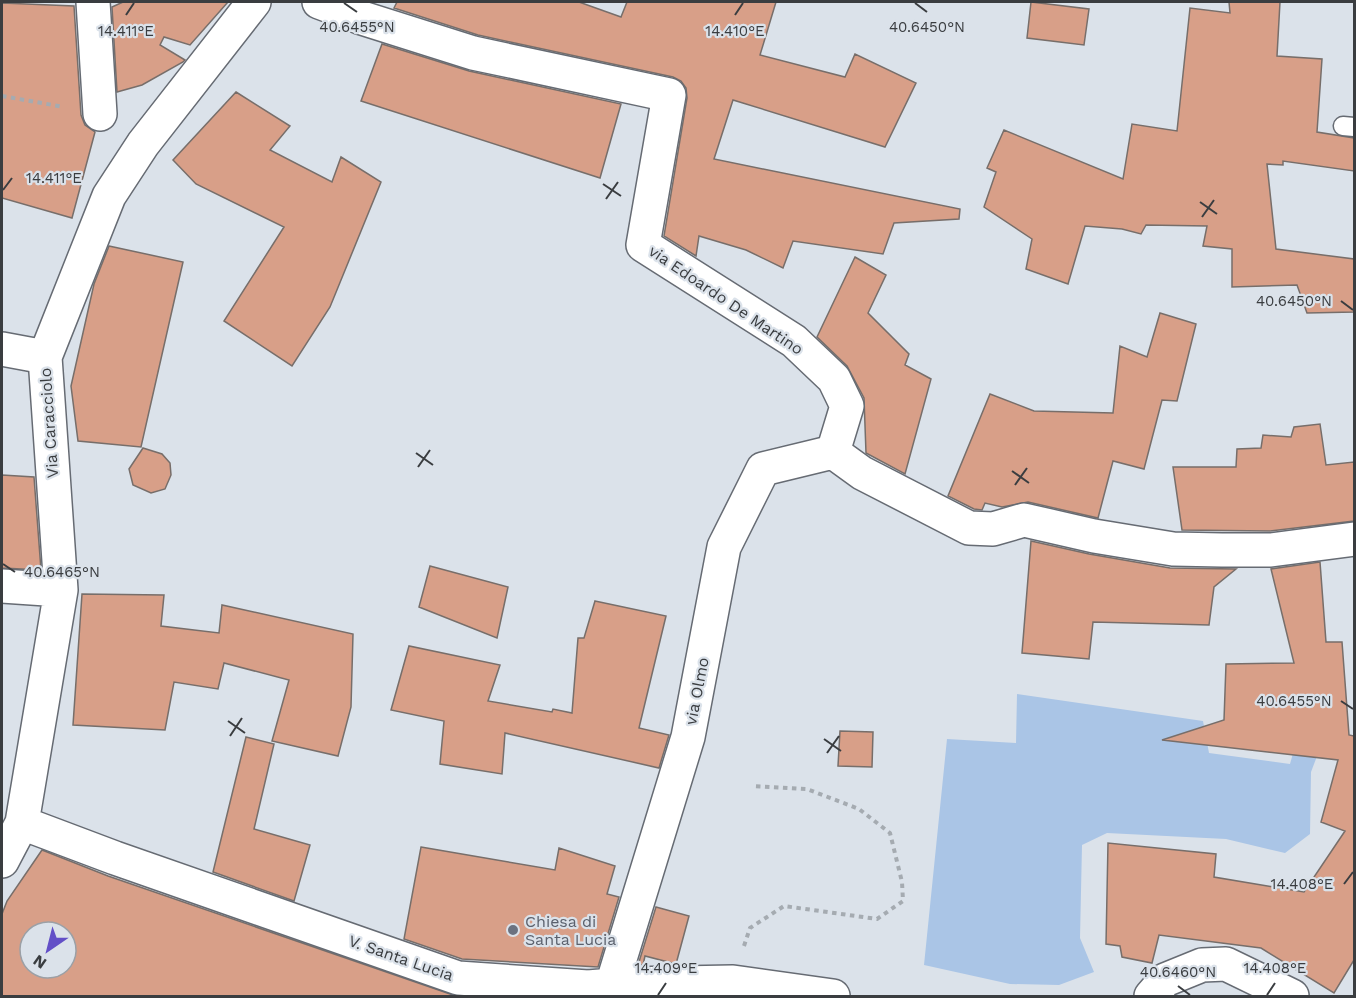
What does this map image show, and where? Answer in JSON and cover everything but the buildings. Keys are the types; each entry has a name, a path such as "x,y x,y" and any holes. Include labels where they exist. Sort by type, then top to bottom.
{"street":[{"path":"93,2 100,114"},
{"name":"Via Caracciolo","path":"2,861 22,823 61,590 45,357 109,196 143,144 254,2"},
{"name":"via Edoardo De Martino","path":"319,2 473,53 669,95 643,245 794,341 834,379 847,406 833,452"},
{"path":"2,349 45,357"},
{"path":"833,452 862,473 969,528 993,529 1024,520 1094,536 1173,549 1271,550 1354,539"},
{"name":"via Olmo","path":"612,985 688,737 724,547 763,469 833,452"},
{"path":"2,586 61,590"},
{"name":"V. Santa Lucia","path":"22,823 456,987 588,987 733,982 833,996"},
{"path":"1160,991 1202,965 1226,964 1293,996"}],"path":[{"path":"733,982 750,928 784,906 878,919 903,901 902,882 890,833 859,809 807,789 753,786"}],"shaded area":[{"path":"1017,694 1203,721 1209,753 1290,764 1299,732 1322,743 1311,772 1310,834 1285,853 1226,839 1107,833 1082,845 1080,938 1094,972 1059,985 1010,984 924,965 947,739 1016,743"}],"place":[{"name":"Chiesa di Santa Lucia","path":"513,930"}]}
